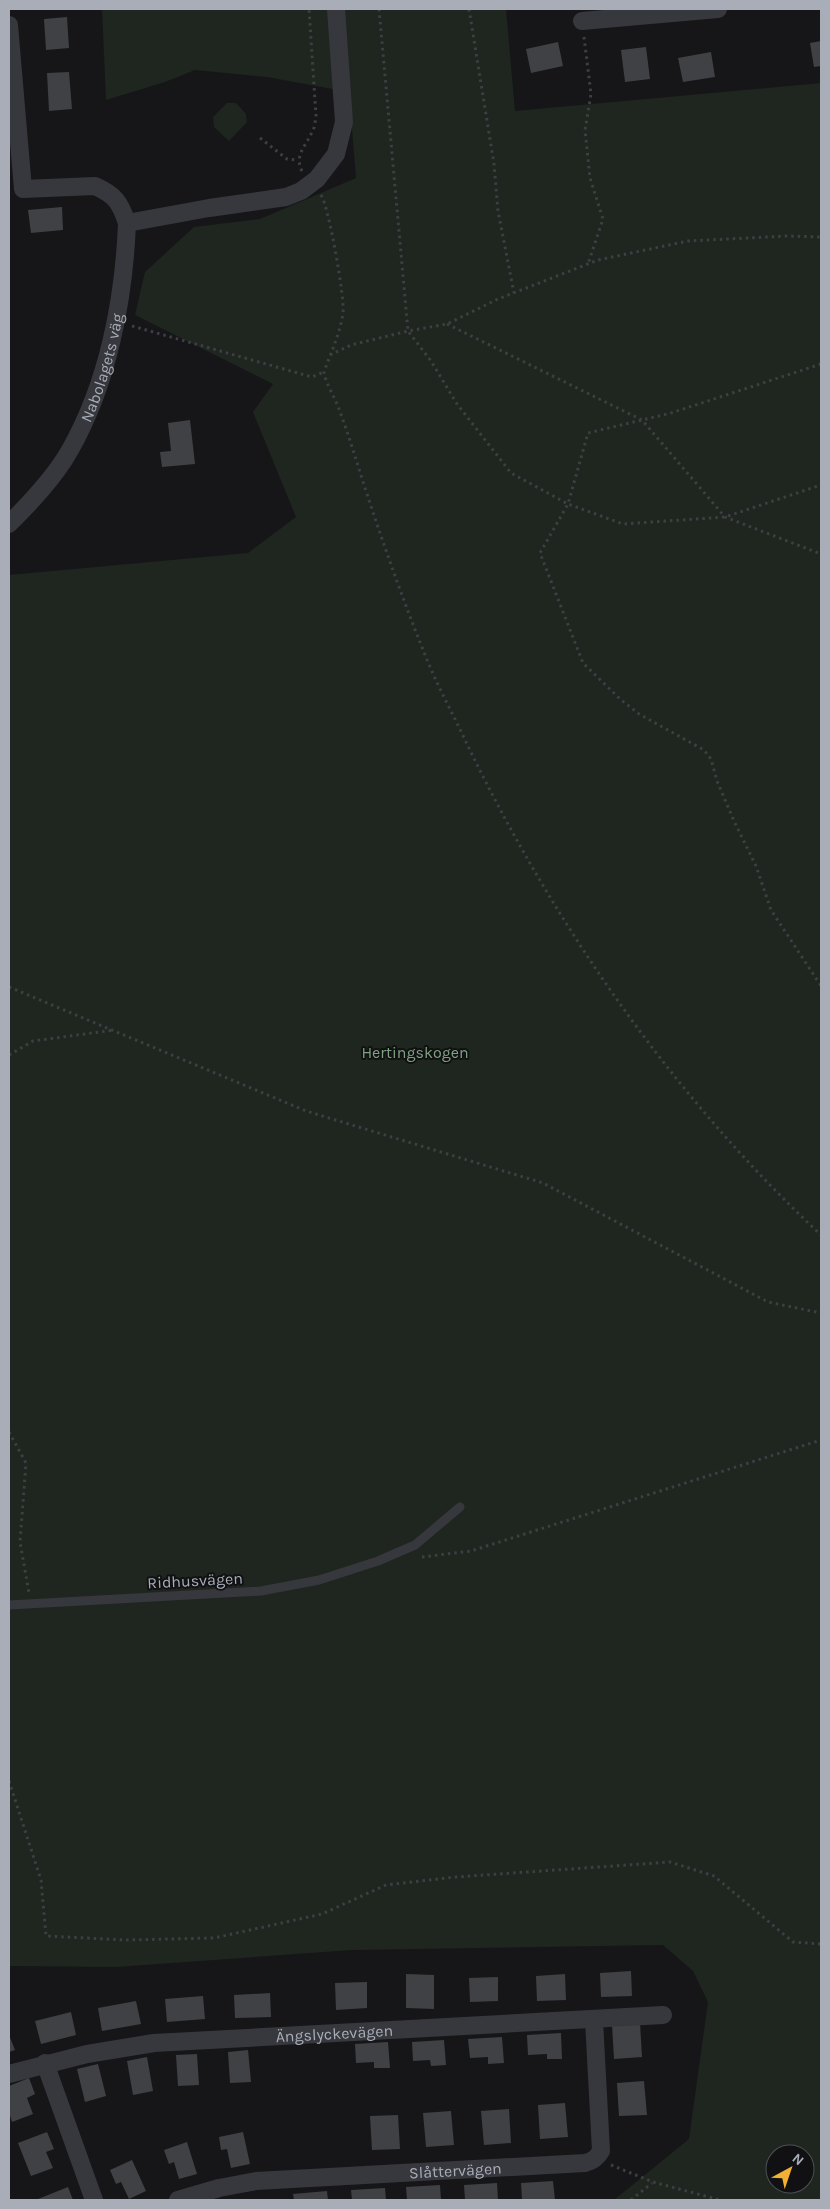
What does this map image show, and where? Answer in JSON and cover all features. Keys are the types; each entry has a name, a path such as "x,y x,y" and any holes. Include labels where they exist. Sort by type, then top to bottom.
{"street":[{"path":"9,25 16,189 95,186 106,191 120,203 126,223 286,197 301,191 327,168 336,154 344,122 336,9"},
{"path":"582,21 718,9"},
{"name":"Nabolagets väg","path":"9,524 30,504 69,452 97,393 114,322 125,258 126,223"},
{"name":"Ängslyckevägen","path":"9,2074 45,2063 87,2054 154,2043 663,2015"},
{"path":"594,2020 601,2132 601,2151 598,2157"},
{"path":"45,2063 94,2200"},
{"name":"Slåttervägen","path":"178,2200 219,2188 256,2181 585,2163 598,2157"}],"lane":[{"name":"Ridhusvägen","path":"9,1605 262,1591 319,1580 378,1561 415,1545 460,1507"}],"path":[{"path":"310,9 316,116 313,131 298,160 300,168 326,202 344,310 340,334 324,372 347,432 387,555 429,664 484,778 534,871 608,988 650,1044 731,1144 821,1235"},
{"path":"379,9 408,331 431,361 457,404 511,473 568,504 623,524 725,517 821,485"},
{"path":"469,9 494,164 498,211 514,293"},
{"path":"582,21 591,94 585,130 590,178 603,219 588,264"},
{"path":"260,138 288,159 298,160"},
{"path":"330,356 351,345 447,324 514,293 588,264 688,241 787,236 821,237"},
{"path":"114,322 312,378 324,372"},
{"path":"447,324 642,420 725,517 821,554"},
{"path":"821,364 671,413 588,433 568,504 540,553 583,664 639,714 693,742 707,754 734,821 756,866 771,910 821,986"},
{"path":"9,986 306,1111 543,1183 768,1302 821,1313"},
{"path":"9,1055 33,1041 114,1030"},
{"path":"9,1432 26,1463 20,1542 31,1603"},
{"path":"415,1557 471,1551 821,1440"},
{"path":"9,1781 41,1880 46,1936 126,1940 214,1938 322,1914 386,1885 456,1877 670,1862 714,1876 793,1942 821,1944"},
{"path":"598,2157 619,2170 652,2182 720,2200"},
{"path":"631,2200 652,2182"}],"green space":[{"name":"Hertingskogen","path":"102,9 506,9 515,111 821,83 821,2200 614,2200 689,2139 708,2002 693,1971 663,1945 352,1950 116,1967 9,1966 9,575 248,553 296,517 253,412 273,384 135,315 145,272 194,227 260,219 356,178 349,92 267,77 195,70 165,82 106,100"},
{"path":"227,103 236,103 246,114 247,122 229,141 214,127 213,117"}],"building":[{"path":"67,17 69,48 46,50 44,19"},
{"path":"821,41 821,66 814,67 810,43"},
{"path":"558,42 563,66 531,73 526,49"},
{"path":"646,47 650,79 625,82 621,50"},
{"path":"711,52 715,77 683,82 678,58"},
{"path":"69,72 72,109 49,111 47,73"},
{"path":"62,207 63,230 31,233 28,210"},
{"path":"190,420 195,464 162,467 160,452 171,451 168,423"},
{"path":"631,1971 632,1996 601,1997 600,1973"},
{"path":"406,1974 434,1975 434,2009 406,2008"},
{"path":"565,1974 566,2000 537,2001 536,1976"},
{"path":"498,1977 498,2001 470,2002 469,1978"},
{"path":"367,1982 367,2008 336,2010 335,1983"},
{"path":"270,1993 271,2017 235,2018 234,1995"},
{"path":"203,1996 205,2019 167,2022 165,1999"},
{"path":"136,2001 141,2024 102,2031 98,2008"},
{"path":"71,2012 76,2035 41,2044 35,2021"},
{"path":"640,2023 642,2057 614,2059 612,2025"},
{"path":"561,2033 562,2059 547,2059 547,2054 528,2055 527,2035"},
{"path":"9,2035 15,2050 9,2052"},
{"path":"502,2037 504,2063 488,2064 488,2057 470,2058 468,2039"},
{"path":"444,2040 446,2065 431,2066 430,2060 413,2061 412,2042"},
{"path":"388,2042 390,2068 374,2068 374,2062 356,2063 355,2044"},
{"path":"248,2050 251,2082 230,2083 228,2052"},
{"path":"197,2054 199,2085 178,2086 176,2055"},
{"path":"147,2057 153,2091 133,2095 127,2061"},
{"path":"98,2064 106,2096 85,2102 77,2069"},
{"path":"29,2078 35,2094 27,2098 33,2114 12,2122 9,2112 9,2086"},
{"path":"644,2081 647,2115 619,2116 617,2083"},
{"path":"565,2103 568,2137 540,2139 538,2105"},
{"path":"509,2109 511,2143 484,2145 481,2111"},
{"path":"451,2111 454,2145 426,2147 423,2113"},
{"path":"398,2115 400,2149 372,2150 370,2116"},
{"path":"47,2132 54,2149 46,2152 53,2168 31,2176 18,2143"},
{"path":"243,2132 250,2164 231,2168 227,2149 221,2150 219,2137"},
{"path":"187,2142 197,2174 179,2179 174,2162 169,2164 164,2150"},
{"path":"132,2160 146,2191 129,2199 121,2182 116,2184 110,2170"},
{"path":"553,2181 555,2200 522,2200 521,2183"},
{"path":"497,2183 498,2200 465,2200 464,2185"},
{"path":"440,2185 441,2200 407,2200 406,2187"},
{"path":"68,2187 73,2200 38,2199"},
{"path":"385,2188 386,2200 352,2200 351,2190"},
{"path":"327,2191 328,2200 294,2200 293,2194"}]}
